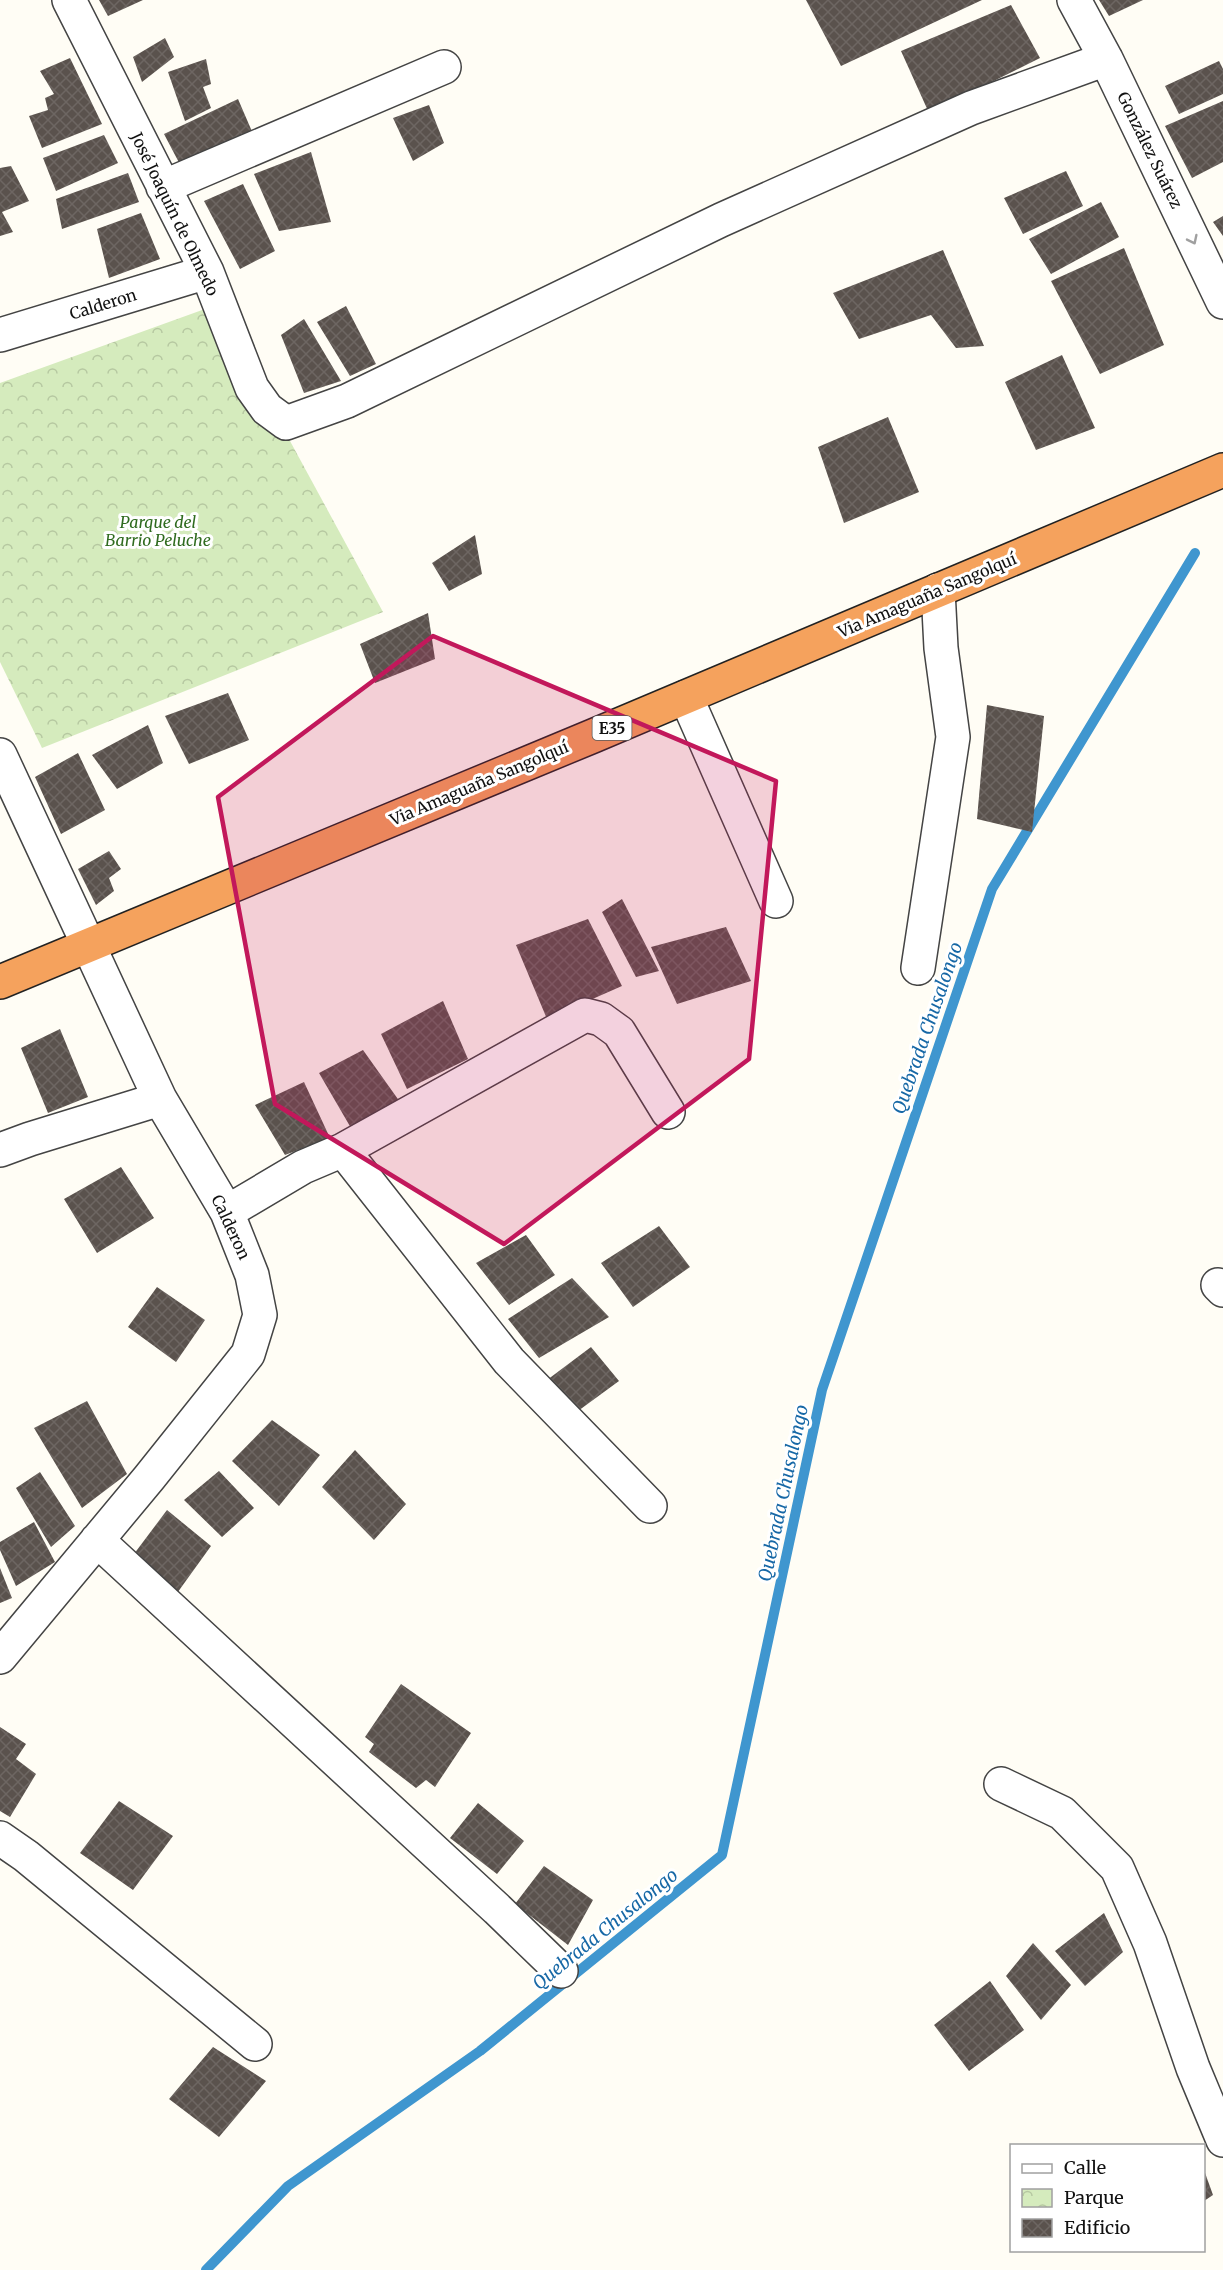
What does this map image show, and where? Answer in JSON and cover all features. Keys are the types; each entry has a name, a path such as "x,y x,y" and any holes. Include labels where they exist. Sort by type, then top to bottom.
{"highway":[{"name":"Via Amaguaña Sangolquí","path":"0,982 686,697 1223,470"}],"street":[{"name":"José Joaquín de Olmedo","path":"69,0 207,272 252,388 267,409 286,423 347,401 721,220 971,108 1106,59"},
{"name":"González Suárez","path":"1074,0 1106,59 1223,302"},
{"path":"163,187 444,67"},
{"name":"Calderon","path":"0,335 207,272"},
{"path":"918,968 954,737 941,648 938,590"},
{"path":"686,697 776,901"},
{"name":"Calderon","path":"0,755 160,1099 227,1212 252,1275 260,1315 248,1354 0,1657"},
{"path":"227,1212 303,1167 343,1150 585,1016 601,1019 619,1032 668,1112"},
{"path":"0,1150 160,1099"},
{"path":"343,1150 509,1361 650,1506"},
{"path":"97,1540 497,1908 561,1971"},
{"path":"1001,1784 1062,1813 1117,1868 1150,1943 1193,2068 1223,2140"},
{"path":"0,1838 26,1856 255,2044"}],"highlighted area":[{"path":"433,636 776,781 749,1059 504,1244 275,1104 218,797"}],"green space":[{"name":"Parque del Barrio Peluche","path":"216,305 383,612 42,748 0,662 0,383"}],"building":[{"path":"99,0 143,0 108,16"},
{"path":"806,0 982,0 841,66"},
{"path":"1099,0 1143,0 1109,16"},
{"path":"1011,5 1040,58 929,113 901,51"},
{"path":"165,38 174,57 142,82 133,57"},
{"path":"70,58 102,124 42,148 29,116 48,110 45,98 54,94 40,71"},
{"path":"206,59 211,84 203,87 211,108 185,121 168,72"},
{"path":"1219,61 1223,69 1223,94 1179,114 1165,86"},
{"path":"238,99 257,143 185,174 164,134"},
{"path":"1223,101 1223,162 1192,178 1165,126"},
{"path":"429,105 444,143 413,161 393,118"},
{"path":"104,135 118,163 56,191 43,158"},
{"path":"311,152 331,222 279,231 254,174"},
{"path":"11,166 29,201 2,212 13,232 0,236 0,168"},
{"path":"1066,171 1083,206 1023,234 1004,198"},
{"path":"128,173 139,202 62,229 56,199"},
{"path":"243,184 275,251 240,269 204,201"},
{"path":"1101,202 1119,237 1051,274 1029,239"},
{"path":"141,213 160,259 109,278 97,229"},
{"path":"1223,216 1223,236 1213,222"},
{"path":"1124,248 1164,345 1100,374 1051,281"},
{"path":"943,250 984,346 956,348 931,315 859,339 833,293"},
{"path":"346,306 376,364 350,376 317,322"},
{"path":"304,319 341,381 304,393 281,335"},
{"path":"1062,355 1095,428 1036,450 1005,382"},
{"path":"888,417 919,492 844,523 818,447"},
{"path":"475,535 482,574 449,591 432,563"},
{"path":"428,613 435,659 375,683 360,644"},
{"path":"228,693 249,740 189,764 165,716"},
{"path":"987,705 1044,716 1032,832 977,819"},
{"path":"148,725 163,763 117,789 92,755"},
{"path":"78,753 105,810 61,834 35,777"},
{"path":"109,851 121,869 109,878 114,891 96,905 78,869"},
{"path":"622,899 659,971 636,977 602,912"},
{"path":"588,919 622,986 547,1019 516,945"},
{"path":"726,927 751,981 677,1004 651,947"},
{"path":"443,1001 468,1059 407,1089 381,1034"},
{"path":"60,1029 88,1097 48,1113 21,1048"},
{"path":"363,1050 400,1102 351,1128 319,1073"},
{"path":"304,1082 330,1138 285,1155 255,1105"},
{"path":"121,1167 154,1218 97,1253 64,1199"},
{"path":"659,1226 690,1267 633,1307 601,1263"},
{"path":"526,1235 555,1275 509,1305 476,1263"},
{"path":"572,1278 609,1317 539,1358 508,1319"},
{"path":"157,1287 205,1320 176,1362 128,1327"},
{"path":"591,1347 619,1381 578,1411 547,1380"},
{"path":"87,1401 127,1474 82,1508 34,1428"},
{"path":"272,1420 320,1455 279,1506 232,1461"},
{"path":"355,1450 406,1504 374,1540 322,1487"},
{"path":"219,1471 254,1508 222,1537 184,1500"},
{"path":"40,1472 75,1526 51,1547 16,1488"},
{"path":"167,1510 211,1546 175,1596 128,1562"},
{"path":"34,1522 55,1562 16,1586 0,1550 0,1542"},
{"path":"0,1568 12,1598 0,1603"},
{"path":"401,1684 471,1733 435,1787 426,1780 416,1788 369,1752 374,1744 365,1737"},
{"path":"0,1727 26,1744 16,1759 36,1774 10,1817 0,1811"},
{"path":"119,1801 173,1836 133,1890 80,1853"},
{"path":"478,1803 524,1841 497,1874 450,1838"},
{"path":"544,1866 593,1900 568,1945 515,1904"},
{"path":"1104,1913 1123,1952 1085,1986 1055,1951"},
{"path":"1033,1943 1071,1985 1041,2020 1006,1976"},
{"path":"990,1981 1024,2030 969,2071 934,2025"},
{"path":"213,2047 266,2081 219,2137 169,2099"},
{"path":"1205,2173 1213,2195 1205,2200"}],"waterway":[{"name":"Quebrada Chusalongo","path":"206,2270 288,2186 480,2051 722,1855 822,1390 992,889 1195,553"}]}
